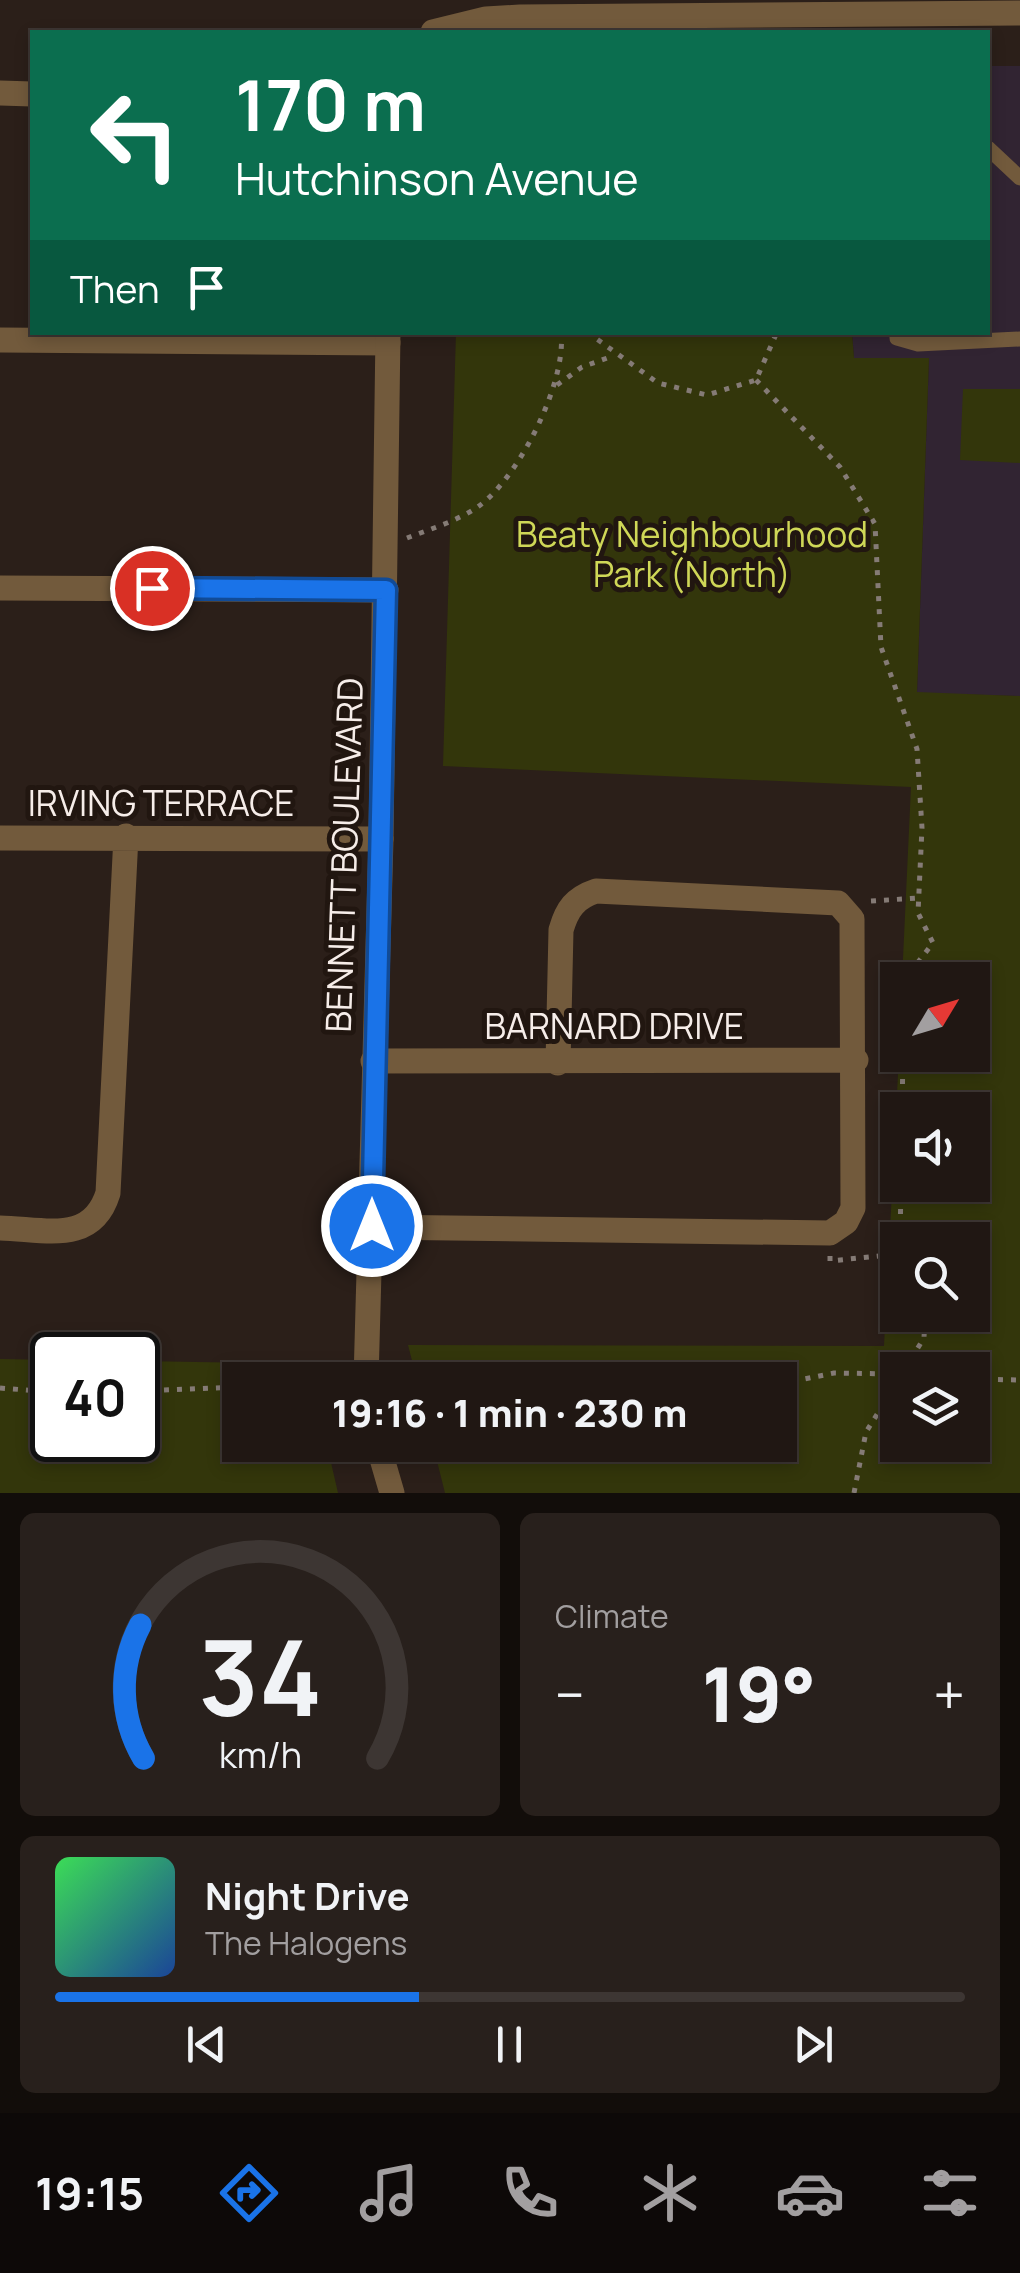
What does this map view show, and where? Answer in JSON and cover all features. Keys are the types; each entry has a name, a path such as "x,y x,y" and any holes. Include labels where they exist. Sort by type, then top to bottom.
{"street":[{"path":"441,30 486,19 520,17 1020,13"},
{"path":"0,93 30,94"},
{"path":"0,340 388,338"},
{"name":"BENNETT BOULEVARD","path":"367,1362 381,840 388,338"},
{"path":"0,588 386,590"},
{"path":"0,1228 71,1230 89,1226 103,1210 108,1193 126,836"},
{"name":"IRVING TERRACE","path":"0,838 381,840"},
{"path":"372,1226 830,1233 846,1222 854,1208 856,1060 852,919 838,904 596,891 583,895 568,909 561,930 558,1063"},
{"name":"BARNARD DRIVE","path":"373,1061 856,1060"},
{"path":"383,1462 392,1493"}],"lane":[{"path":"990,150 1020,178"},
{"path":"897,335 918,344 1020,338"}],"path":[{"path":"387,546 480,506 520,460 554,386 561,335"},
{"path":"591,335 658,383 707,395 756,380 776,335"},
{"path":"554,386 582,367 616,356"},
{"path":"756,380 840,467 875,524 881,647 917,749 922,828 918,914 933,943 918,962"},
{"path":"838,904 919,898"},
{"path":"830,1233 830,1260 880,1256"},
{"path":"797,1381 834,1373 880,1377"},
{"path":"990,1379 1020,1380"},
{"path":"0,1388 30,1390"},
{"path":"160,1390 222,1388"},
{"path":"852,1492 866,1432 880,1408"}],"shaded area":[{"path":"990,66 1020,66 1020,696 917,693 929,359 854,358 852,335 990,335"}],"green space":[{"name":"Beaty Neighbourhood Park (North)","path":"456,335 852,335 854,358 929,358 917,692 1020,696 1020,1493 445,1493 437,1462 797,1462 797,1362 412,1362 408,1345 884,1346 885,1332 990,1332 990,1222 890,1222 891,1202 990,1202 990,1092 897,1092 898,1072 990,1072 990,962 903,962 911,787 443,766"},
{"path":"963,389 1020,389 1020,463 960,460"},
{"path":"0,1359 30,1360 30,1462 160,1462 160,1361 222,1362 222,1462 331,1462 338,1493 0,1493"}],"route":[{"path":"152,588 386,590 372,1226"}]}
